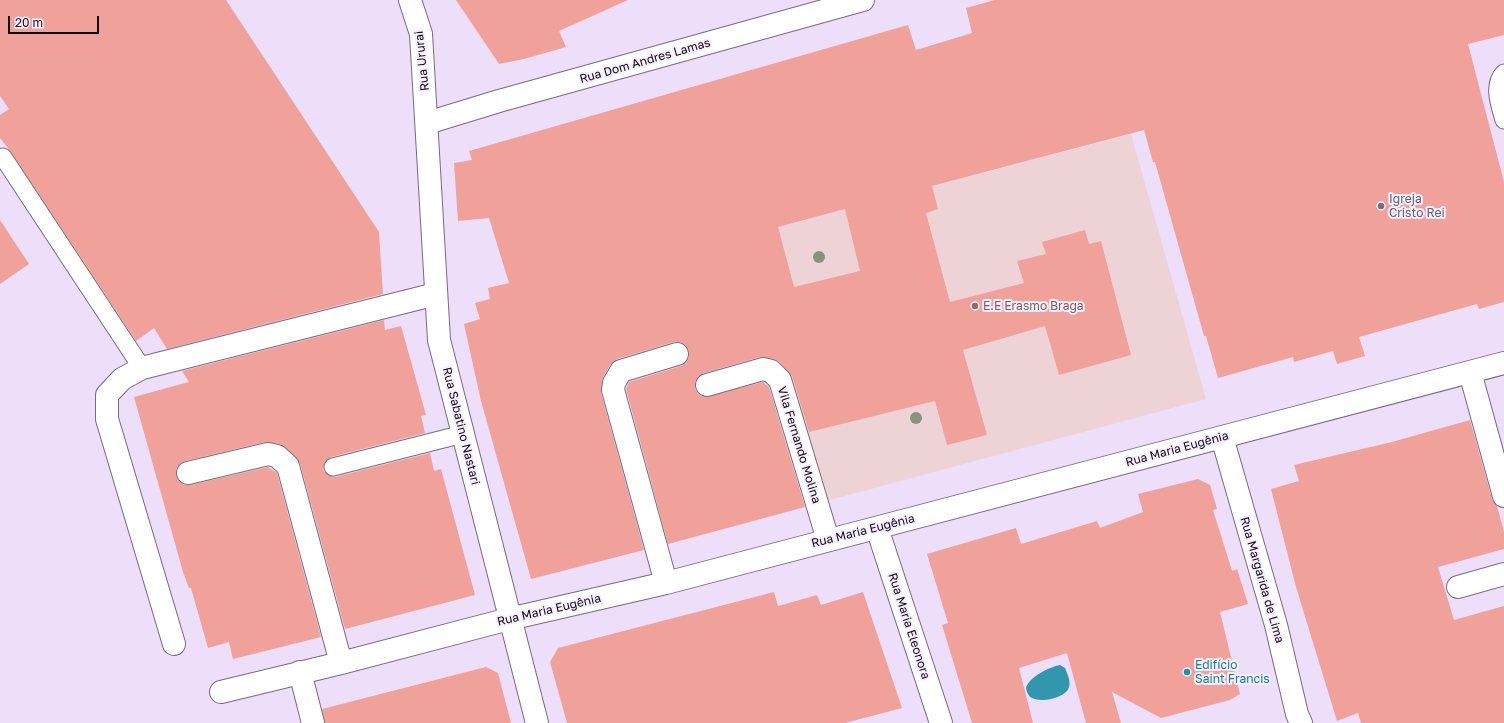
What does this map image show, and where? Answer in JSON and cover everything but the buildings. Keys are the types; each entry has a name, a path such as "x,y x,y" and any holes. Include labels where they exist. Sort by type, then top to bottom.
{"street":[{"name":"Rua Ururai","path":"410,0 421,34 427,123"},
{"name":"Rua Dom Andres Lamas","path":"427,123 514,97 863,0"},
{"name":"Rua Sabatino Nastari","path":"427,123 439,340 508,619 536,723"},
{"path":"174,644 107,420 107,395 122,379 142,368 436,294"},
{"path":"666,583 613,390 614,383 621,371 677,354"},
{"name":"Rua Maria Eugênia","path":"221,692 341,663 508,619 666,583 1504,363"},
{"name":"Vila Fernando Molina","path":"707,385 763,369 771,371 780,380 828,540"},
{"path":"1470,372 1504,496"},
{"name":"Rua Margarida de Lima","path":"1222,437 1276,625 1297,714 1301,723"},
{"path":"188,473 268,454 277,456 288,466 341,663"},
{"name":"Rua Maria Eleonora","path":"877,528 941,723"},
{"path":"1458,587 1504,574"},
{"path":"300,672 313,723"}],"lane":[{"path":"1504,73 1500,77 1497,89 1504,120"},
{"path":"3,157 142,368"},
{"path":"333,467 463,434"}],"shaded area":[{"name":"E.E Erasmo Braga","path":"1131,134 1206,399 826,501 781,349 751,234"}],"water":[{"path":"1060,665 1065,668 1070,682 1067,691 1059,697 1047,700 1032,698 1027,692 1026,688 1031,680 1045,670"}],"place":[{"name":"Igreja Cristo Rei","path":"1381,206"},
{"name":"E.E Erasmo Braga","path":"975,306"},
{"name":"Edifício Saint Francis","path":"1187,672"}]}
